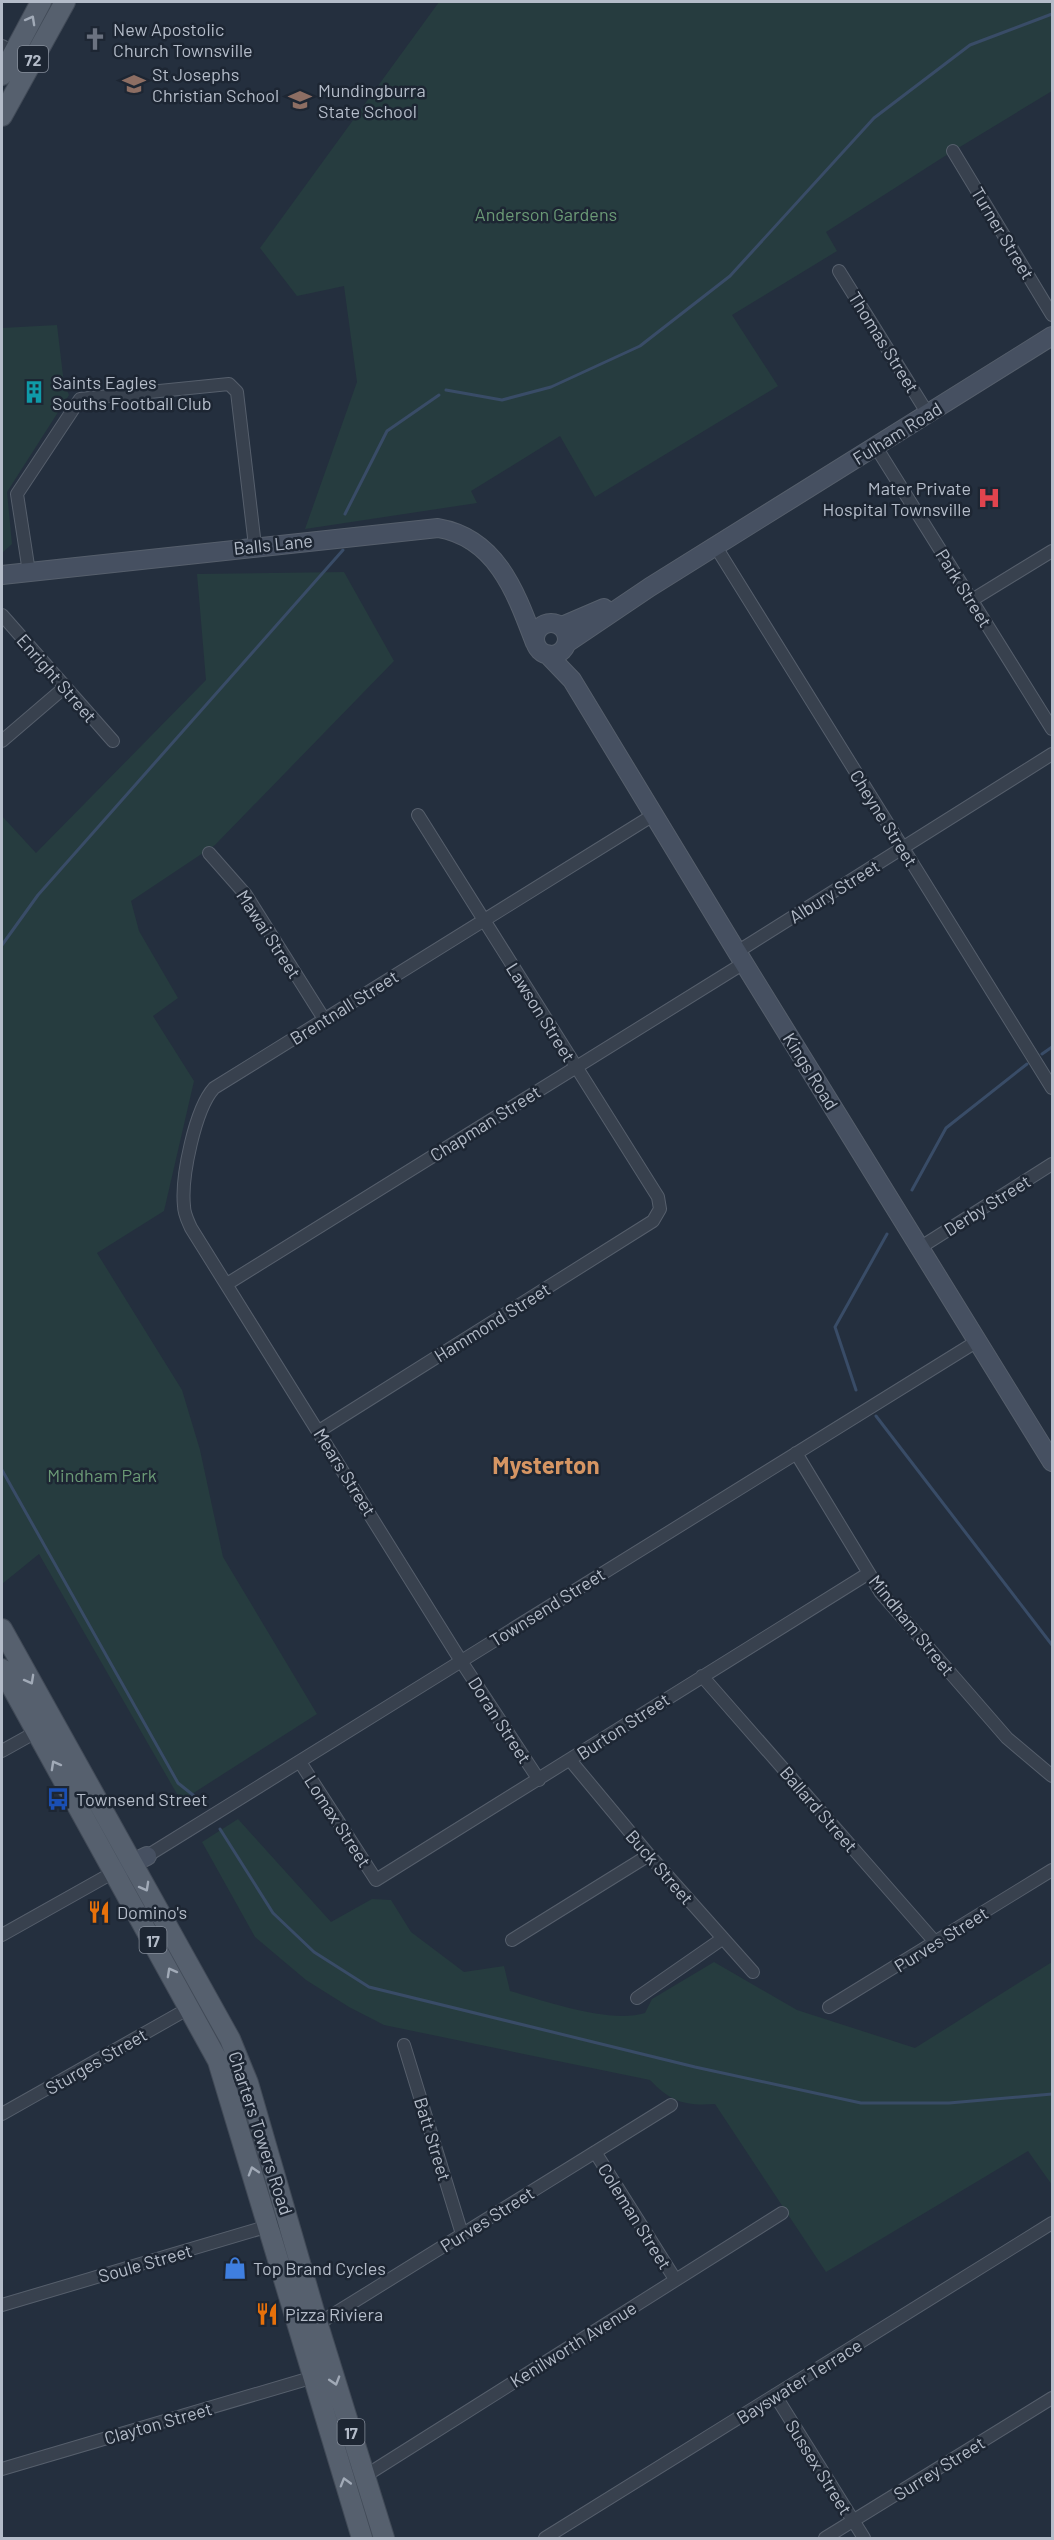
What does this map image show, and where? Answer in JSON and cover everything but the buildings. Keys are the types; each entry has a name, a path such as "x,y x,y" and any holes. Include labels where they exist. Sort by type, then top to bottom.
{"main road":[{"name":"72","path":"2,75 7,50 41,2"},
{"name":"72","path":"2,116 65,2"},
{"name":"Fulham Road","path":"555,640 716,547 1053,336"},
{"name":"Balls Lane","path":"2,575 428,527 460,533 477,543 555,640"},
{"name":"Balls Lane","path":"516,594 555,640"},
{"name":"Kings Road","path":"555,640 572,680 740,957 1053,1461"},
{"name":"Charters Towers Road","path":"2,1629 140,1860 230,2039 248,2083 289,2220 309,2328 314,2377 362,2538"},
{"name":"Charters Towers Road","path":"2,1669 210,2043 225,2080 269,2227 365,2476 384,2538"},
{"name":"Townsend Street","path":"114,1872 140,1860"}],"street":[{"path":"7,50 31,62"},
{"name":"Turner Street","path":"953,151 1053,315"},
{"name":"Thomas Street","path":"839,271 928,414"},
{"path":"29,572 17,494 80,399 229,384 237,392 255,546"},
{"name":"Park Street","path":"876,447 1053,729"},
{"name":"Cheyne Street","path":"716,547 1053,1088"},
{"path":"972,600 1053,551"},
{"name":"Enright Street","path":"2,615 113,741"},
{"path":"2,741 65,687"},
{"name":"Albury Street","path":"740,957 903,848 1053,754"},
{"name":"Brentnall Street","path":"226,1284 192,1228 184,1208 184,1186 200,1107 206,1097 220,1084 655,814"},
{"name":"Lawson Street","path":"418,815 658,1197 660,1209"},
{"name":"Mawai Street","path":"209,853 246,895 324,1019"},
{"name":"Chapman Street","path":"226,1284 576,1067 740,957"},
{"name":"Derby Street","path":"921,1247 1053,1164"},
{"name":"Hammond Street","path":"319,1431 652,1221 660,1209"},
{"name":"Mears Street","path":"226,1284 461,1661"},
{"name":"Townsend Street","path":"140,1860 979,1340"},
{"name":"Mindham Street","path":"796,1453 881,1593 1007,1738 1053,1776"},
{"name":"Burton Street","path":"376,1880 869,1573"},
{"name":"Doran Street","path":"461,1661 539,1780"},
{"name":"Ballard Street","path":"702,1676 935,1942"},
{"path":"2,1751 36,1732"},
{"name":"Buck Street","path":"570,1760 649,1856 753,1972"},
{"name":"Lomax Street","path":"300,1762 376,1880"},
{"path":"512,1940 649,1856"},
{"name":"Purves Street","path":"829,2007 1053,1869"},
{"path":"2,1935 114,1872"},
{"path":"637,1998 722,1939"},
{"name":"Sturges Street","path":"2,2114 191,2007"},
{"name":"Batt Street","path":"404,2044 462,2234"},
{"name":"Purves Street","path":"309,2328 671,2105"},
{"name":"Coleman Street","path":"595,2152 675,2280"},
{"name":"Kenilworth Avenue","path":"365,2476 782,2213"},
{"name":"Soule Street","path":"2,2305 289,2220"},
{"name":"Bayswater Terrace","path":"545,2538 1053,2223"},
{"name":"Clayton Street","path":"2,2469 314,2377"},
{"name":"Sussex Street","path":"775,2396 864,2538"},
{"name":"Surrey Street","path":"825,2538 1053,2398"}],"green space":[{"name":"Anderson Gardens","path":"439,2 1052,2 1052,91 826,232 837,251 732,315 778,386 595,497 560,436 471,491 477,503 305,529 357,382 344,286 297,296 260,248"},
{"path":"57,325 64,384 69,395 7,492 12,544 2,553 2,328"},
{"name":"Mindham Park","path":"344,572 394,661 215,845 131,901 139,931 178,998 153,1016 194,1081 164,1211 97,1253 182,1390 200,1450 223,1557 317,1714 181,1801 39,1554 2,1584 2,816 36,853 206,680 197,574"},
{"path":"238,1819 331,1922 372,1899 391,1900 411,1932 464,1972 504,1966 510,1991 596,2014 631,2016 645,2013 652,1999 714,1962 797,2010 915,2048 1052,1962 1052,2185 1028,2151 826,2272 715,2104 679,2101 650,2080 384,2025 349,2007 306,1980 255,1937 202,1842"}],"waterway":[{"path":"446,390 502,400 551,387 640,346 730,276 874,118 970,45 1052,14"},
{"path":"345,514 387,431 439,395"},
{"path":"2,945 38,895 343,550"},
{"path":"1042,1054 1052,1047"},
{"path":"912,1190 946,1128 1027,1064"},
{"path":"856,1390 835,1327 887,1234"},
{"path":"876,1416 1052,1645"},
{"path":"2,1470 178,1783 203,1803"},
{"path":"220,1829 273,1913 314,1952 369,1987 695,2067 861,2103 949,2103 1052,2094"}],"place":[{"name":"New Apostolic Church Townsville","path":"95,39"},
{"name":"St Josephs Christian School","path":"134,84"},
{"name":"Mundingburra State School","path":"300,100"},
{"name":"Saints Eagles Souths Football Club","path":"34,392"},
{"name":"Mater Private Hospital Townsville","path":"989,498"},
{"name":"Townsend Street","path":"58,1799"},
{"name":"Domino's","path":"99,1912"},
{"name":"Top Brand Cycles","path":"235,2268"},
{"name":"Pizza Riviera","path":"267,2314"}],"district":[{"name":"Mysterton","path":"546,1464"}]}
